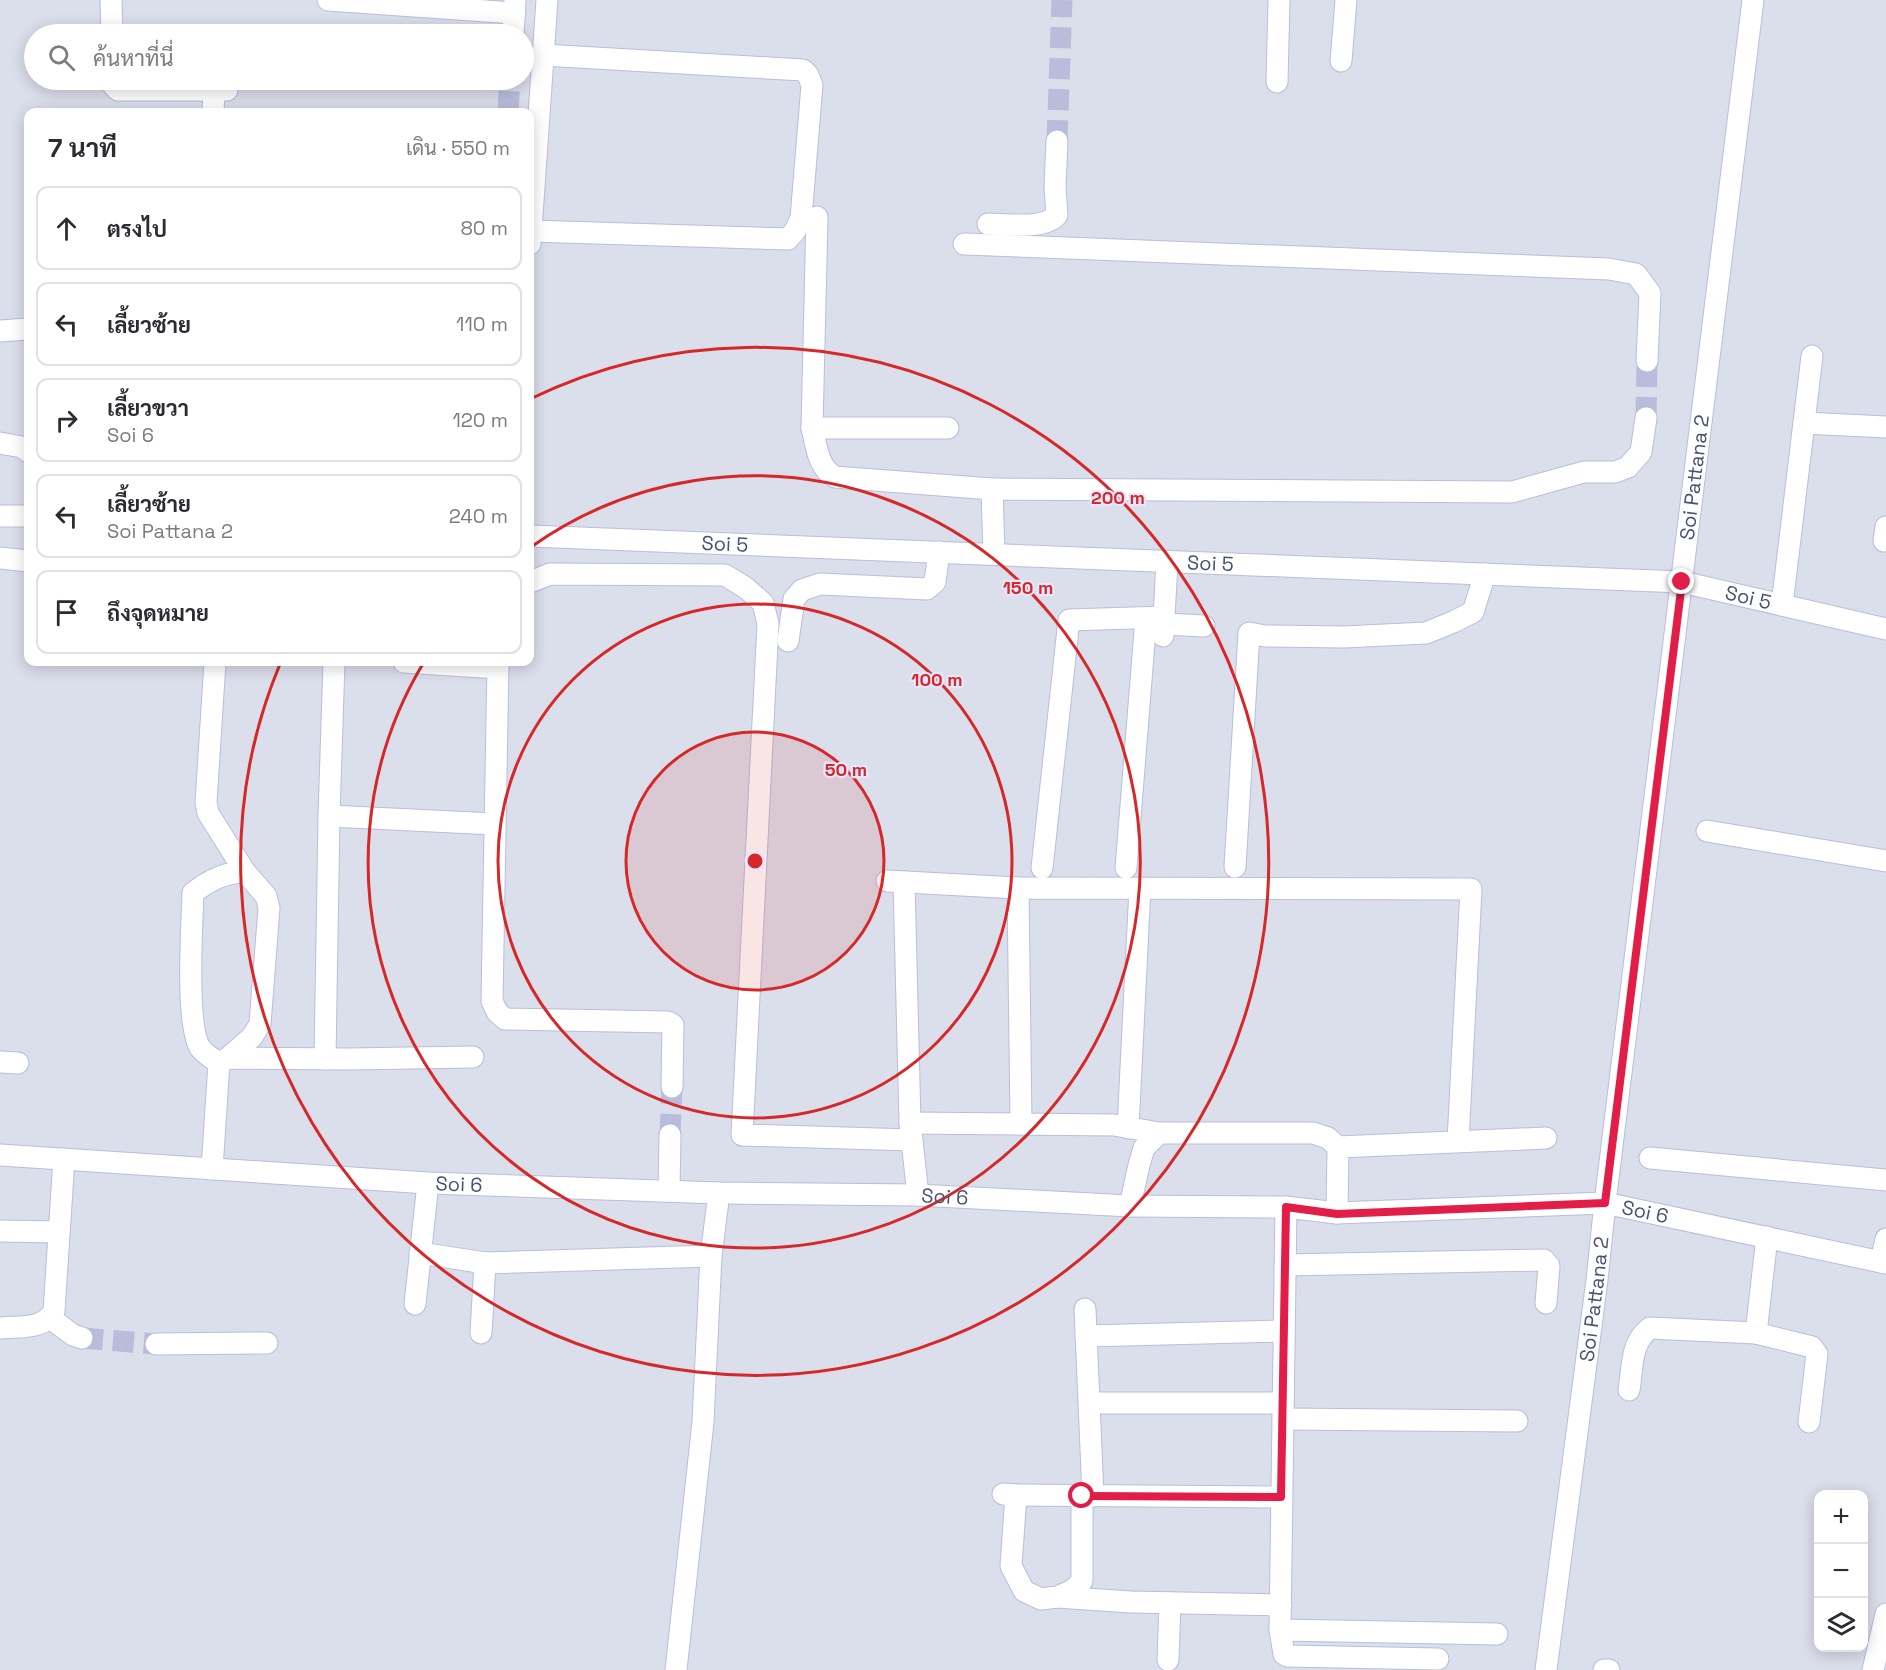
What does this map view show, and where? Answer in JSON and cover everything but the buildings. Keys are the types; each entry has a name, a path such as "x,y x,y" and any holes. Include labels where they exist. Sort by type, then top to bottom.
{"street":[{"path":"111,0 112,24"},
{"path":"328,0 515,7 514,24"},
{"path":"534,177 547,0"},
{"path":"1277,82 1279,0"},
{"path":"1341,61 1346,0"},
{"name":"Soi Pattana 2","path":"1546,1670 1597,1280 1753,0"},
{"path":"534,231 788,239 801,218 812,85 803,70 543,55"},
{"path":"118,90 220,90 214,108"},
{"path":"988,224 1043,224 1053,220 1057,215 1055,187 1057,141"},
{"path":"817,217 812,428 817,453 827,471 835,477 993,489 1512,492 1584,471 1615,472 1628,467 1641,452 1646,418"},
{"path":"964,244 1609,269 1636,274 1650,292 1647,361"},
{"path":"0,331 24,329"},
{"path":"1782,605 1812,356"},
{"path":"1804,423 1886,427"},
{"path":"812,428 948,428"},
{"path":"0,443 24,449"},
{"path":"993,489 994,554"},
{"path":"0,516 24,516"},
{"name":"Soi 5","path":"534,536 1682,582 1886,629"},
{"path":"788,641 794,599 802,590 820,584 927,589 935,582 939,552"},
{"path":"0,558 24,561"},
{"path":"1126,868 1167,562"},
{"path":"534,580 550,574 725,575 746,588 763,603 768,624 742,1135 911,1131 1021,1124 1114,1125 1159,1133 1313,1133 1328,1138 1338,1147 1546,1138"},
{"path":"1235,867 1249,633 1265,636 1344,637 1426,633 1473,612 1485,574"},
{"path":"1042,868 1069,620 1204,626"},
{"path":"212,1169 224,1060 252,1037 260,1024 268,908 266,896 245,872 208,813 206,802 215,666"},
{"path":"325,1059 334,666"},
{"path":"498,666 492,1001 497,1012 506,1019 668,1022 673,1025 672,1087"},
{"path":"329,816 495,824"},
{"path":"1707,831 1886,861"},
{"path":"245,872 235,872 208,881 193,893 191,1013 194,1033 201,1049 224,1060 473,1057"},
{"path":"918,1195 911,1131 896,882 1018,888 1471,889 1458,1142"},
{"path":"1018,888 1021,1124"},
{"path":"1128,1128 1140,888"},
{"path":"1130,1206 1138,1165 1144,1148 1159,1133"},
{"path":"669,1191 670,1135"},
{"path":"1337,1214 1338,1147"},
{"name":"Soi 6","path":"0,1155 428,1183 669,1191 918,1195 1130,1206 1286,1207 1337,1214 1605,1203 1883,1263"},
{"path":"1650,1158 1886,1180"},
{"path":"0,1329 41,1323 50,1318 54,1311 64,1159"},
{"path":"415,1304 428,1183"},
{"path":"676,1670 703,1422 711,1256 719,1192"},
{"path":"1286,1207 1281,1497 1280,1630 1282,1648 1287,1656 1438,1659"},
{"path":"0,1232 59,1232"},
{"path":"1756,1333 1767,1237"},
{"path":"1883,1263 1886,1239"},
{"path":"420,1253 485,1263 711,1256"},
{"path":"1285,1265 1544,1260 1549,1266 1546,1303"},
{"path":"481,1333 485,1263"},
{"path":"1057,1597 1073,1590 1082,1581 1089,1403 1085,1309"},
{"path":"50,1318 73,1335 82,1338"},
{"path":"1629,1390 1636,1346 1640,1336 1650,1328 1756,1333 1812,1347 1817,1354 1809,1422"},
{"path":"1086,1336 1284,1331"},
{"path":"156,1344 267,1343"},
{"path":"1089,1403 1517,1421"},
{"path":"1281,1497 1009,1494 1011,1566 1024,1592 1041,1599 1057,1597 1170,1603 1281,1605"},
{"path":"1168,1660 1170,1603"},
{"path":"1873,1670 1886,1614"},
{"path":"1280,1630 1497,1634"},
{"path":"1604,1670 1610,1670"}],"shaded area":[{"path":"0,0 1886,0 1886,1670 0,1670"}],"tunnel":[{"path":"1057,141 1062,0"},
{"path":"508,108 509,90"},
{"path":"1646,418 1647,361"},
{"path":"670,1135 672,1087"},
{"path":"82,1338 156,1344"}],"route":[{"path":"1082,1496 1281,1497 1286,1207 1337,1214 1605,1203 1682,582"}]}
